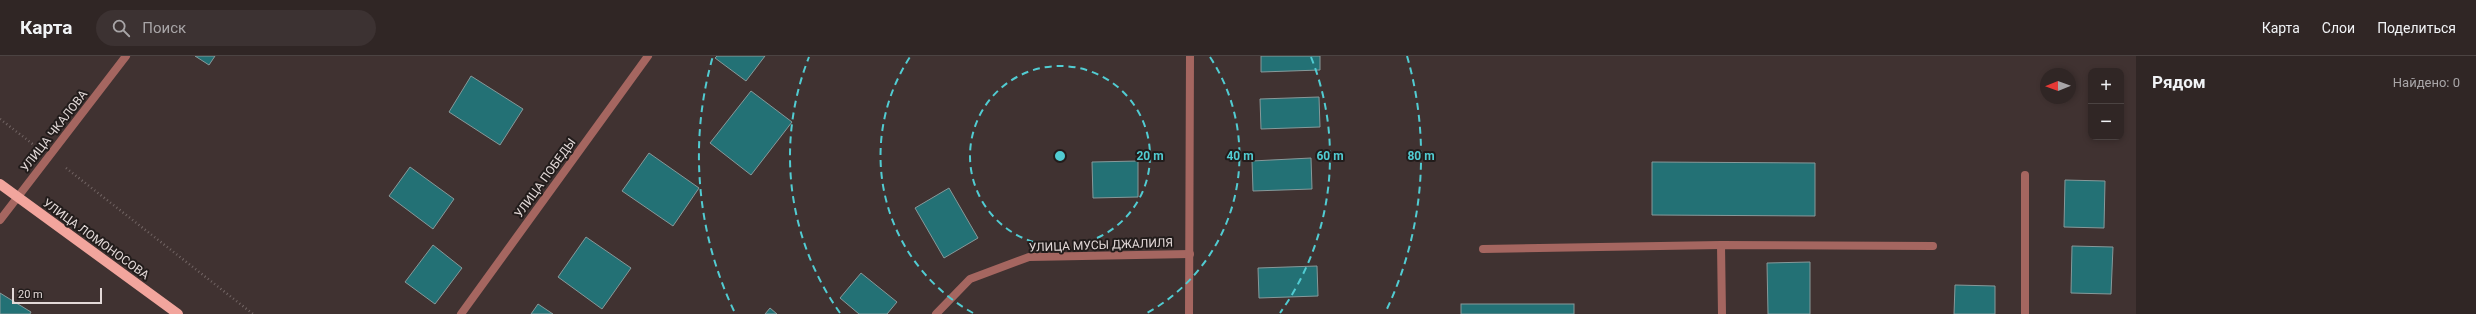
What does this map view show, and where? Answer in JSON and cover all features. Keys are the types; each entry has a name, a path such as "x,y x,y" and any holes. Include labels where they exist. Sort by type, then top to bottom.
{"main road":[{"name":"УЛИЦА ЛОМОНОСОВА","path":"0,184 178,314"}],"street":[{"name":"УЛИЦА ЧКАЛОВА","path":"0,220 16,197 50,156 126,56"},
{"name":"УЛИЦА ПОБЕДЫ","path":"461,314 648,56"},
{"path":"1190,56 1190,314"},
{"path":"2025,175 2025,314"},
{"path":"1721,245 1722,314"},
{"path":"1483,249 1721,245 1933,246"},
{"name":"УЛИЦА МУСЫ ДЖАЛИЛЯ","path":"936,314 970,279 1029,257 1190,254"}],"path":[{"path":"0,119 50,156 253,314"}],"building":[{"path":"195,56 215,56 209,65"},
{"path":"717,56 765,56 746,81 715,58"},
{"path":"1261,56 1320,56 1320,70 1261,72"},
{"path":"471,76 523,109 500,145 449,112"},
{"path":"751,91 792,122 751,175 710,143"},
{"path":"1319,97 1320,127 1261,129 1260,99"},
{"path":"649,153 699,188 673,226 622,191"},
{"path":"1311,158 1312,189 1253,191 1252,161"},
{"path":"1138,161 1138,197 1093,198 1092,162"},
{"path":"1652,162 1815,163 1815,216 1652,215"},
{"path":"410,167 454,199 433,229 389,196"},
{"path":"2065,180 2105,181 2104,228 2064,227"},
{"path":"949,188 978,238 944,258 915,208"},
{"path":"586,237 631,268 602,309 558,277"},
{"path":"433,245 462,268 435,304 405,282"},
{"path":"2072,246 2113,247 2111,294 2071,293"},
{"path":"1810,262 1810,314 1768,314 1767,263"},
{"path":"1317,266 1318,296 1259,298 1258,268"},
{"path":"861,273 897,302 887,314 859,314 840,298"},
{"path":"1955,285 1995,286 1995,314 1954,314"},
{"path":"0,293 31,312 30,314 0,314"},
{"path":"538,304 553,314 531,314"},
{"path":"1461,304 1574,304 1574,314 1461,314"},
{"path":"770,308 777,314 765,314"}]}
